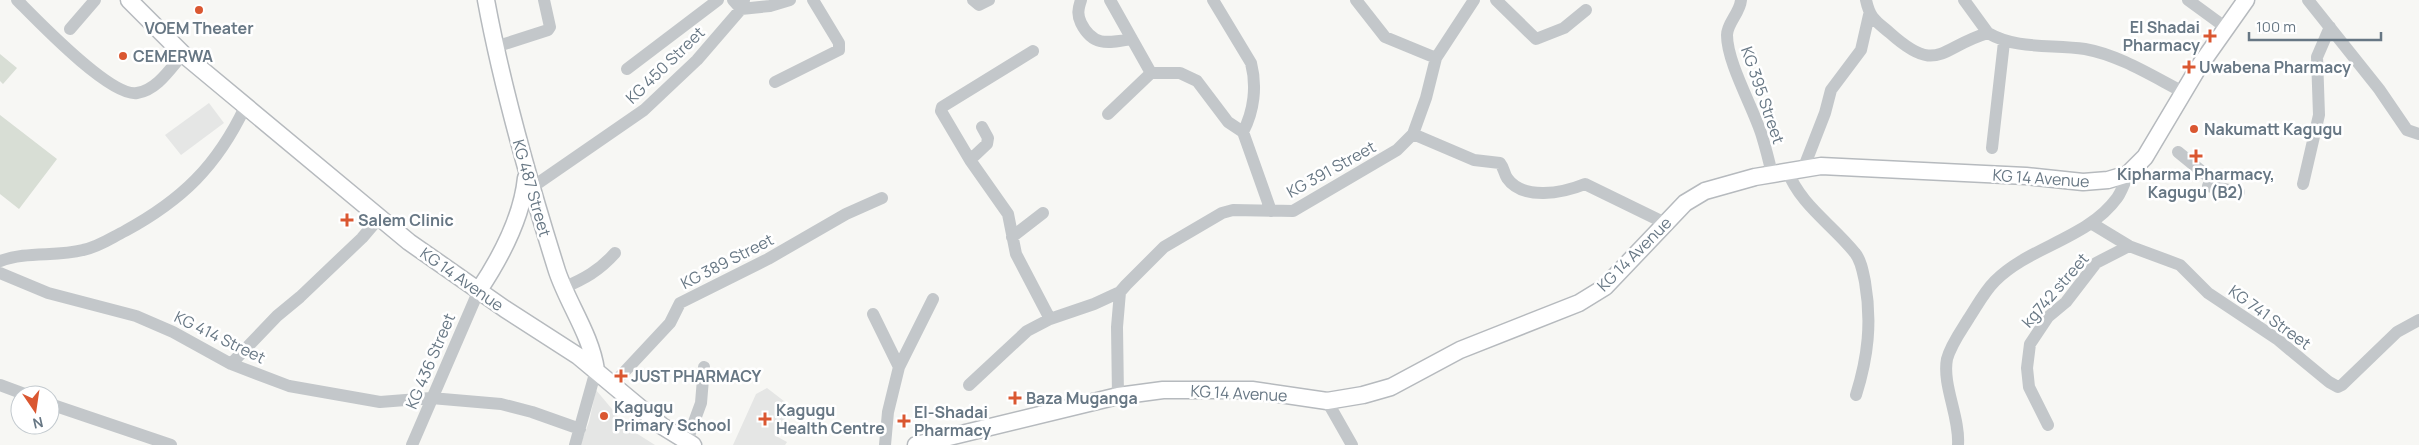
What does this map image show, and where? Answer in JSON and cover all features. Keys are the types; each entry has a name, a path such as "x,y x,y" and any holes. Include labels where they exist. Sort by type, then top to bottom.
{"main road":[{"name":"KG 14 Avenue","path":"129,0 183,54 409,242 596,370 662,426 690,443"},
{"name":"KG 487 Street","path":"486,0 495,47 531,188 562,288 589,344 596,370"},
{"path":"2128,174 2145,157 2183,92 2225,27 2246,0"},
{"name":"KG 14 Avenue","path":"916,445 1118,396 1163,390 1252,390 1326,401 1363,395 1391,387 1460,350 1579,302 1605,287 1685,203 1705,191 1779,172 1804,167 1840,166 2007,175 2083,182 2108,180 2128,174"},
{"path":"479,290 498,261 524,195 526,170"}],"street":[{"path":"17,0 100,76 121,90 135,94 146,90 158,83 183,54"},
{"path":"70,29 95,0"},
{"path":"495,47 548,30 550,27 544,0"},
{"path":"627,69 718,0"},
{"path":"739,3 770,6 790,0"},
{"path":"774,82 839,50 840,44 813,0"},
{"path":"973,0 979,5 989,0"},
{"path":"1081,0 1078,8 1078,17 1087,36 1093,40 1112,43 1132,39"},
{"path":"1110,0 1151,72"},
{"path":"1213,0 1251,63 1254,74 1252,111 1243,132"},
{"path":"1356,0 1385,37 1436,58"},
{"name":"KG 391 Street","path":"1120,292 1164,247 1222,213 1233,210 1293,211 1397,150 1413,134 1426,98 1436,58 1474,0"},
{"path":"1496,0 1536,40 1564,28 1586,10"},
{"name":"KG 395 Street","path":"1741,0 1736,16 1728,26 1727,41 1736,70 1762,136 1779,172 1793,186 1802,199 1856,254 1862,270 1869,304 1869,337 1856,395"},
{"path":"1804,167 1825,113 1831,90 1861,50 1869,15 1866,0"},
{"path":"1964,0 1988,33 2004,42 2085,49 2128,64 2183,92"},
{"path":"2188,0 2225,27"},
{"path":"2308,0 2379,89 2407,130 2419,134"},
{"name":"KG 450 Street","path":"531,188 644,110 697,60 739,3"},
{"path":"1869,15 1908,49 1921,55 1946,52 1988,33"},
{"path":"2304,184 2318,115 2317,57 2330,27"},
{"path":"1992,148 2004,42"},
{"path":"1033,51 942,107 941,111 970,160 1008,214 1016,254 1050,319"},
{"path":"1108,114 1151,72 1180,73 1197,81 1228,122 1243,132 1271,211"},
{"path":"0,261 14,257 83,250 105,242 162,208 197,180 223,148 245,107"},
{"path":"970,160 987,144 988,138 982,127"},
{"path":"1413,134 1474,160 1500,163 1507,178 1521,189 1532,193 1569,190 1585,184 1665,223"},
{"path":"2178,152 2212,179 2208,186 2239,192"},
{"path":"1958,445 1957,423 1946,370 1948,354 1957,337 1995,281 2028,257 2091,223 2118,197 2128,174"},
{"name":"KG 389 Street","path":"613,384 670,323 680,303 768,259 846,214 882,198"},
{"path":"1012,238 1043,212"},
{"path":"231,364 277,316 300,297 362,238 379,218"},
{"name":"KG 741 Street","path":"2091,223 2128,246 2180,265 2208,293 2277,339 2329,382 2338,387 2396,332 2419,320"},
{"name":"kg742 street","path":"2048,425 2028,387 2027,368 2030,344 2048,317 2066,302 2096,263 2128,246"},
{"path":"562,288 586,278 603,267 615,253"},
{"name":"KG 414 Street","path":"0,274 48,293 136,316 173,332 231,364 290,386 380,402 432,398 501,404 532,412 580,429"},
{"name":"KG 436 Street","path":"412,445 479,290"},
{"path":"969,385 1027,331 1050,319 1094,304 1120,292 1117,327 1118,396"},
{"path":"885,445 888,412 899,367 933,299"},
{"path":"874,314 899,367"},
{"path":"690,443 701,403 704,367"},
{"path":"574,445 596,370"},
{"path":"1326,401 1352,445"},
{"path":"60,407 171,445"}],"shaded area":[{"path":"0,54 17,68 3,84 0,81"},
{"path":"209,103 224,123 181,155 165,135"},
{"path":"0,115 57,159 19,209 0,194"},
{"name":"Kagugu Health Centre","path":"767,388 793,408 777,429 776,436 787,442 785,445 733,445 756,394"},
{"name":"Kagugu Primary School","path":"596,390 622,421 655,445 580,445 589,422"}],"place":[{"name":"VOEM Theater","path":"199,10"},
{"name":"El Shadai Pharmacy","path":"2210,36"},
{"name":"CEMERWA","path":"123,56"},
{"name":"Uwabena Pharmacy","path":"2189,67"},
{"name":"Nakumatt Kagugu","path":"2194,129"},
{"name":"Kipharma Pharmacy, Kagugu (B2)","path":"2196,156"},
{"name":"Salem Clinic","path":"347,220"},
{"name":"JUST PHARMACY","path":"621,376"},
{"name":"Baza Muganga","path":"1015,398"},
{"name":"Kagugu Primary School","path":"604,416"},
{"name":"Kagugu Health Centre","path":"765,419"},
{"name":"El-Shadai Pharmacy","path":"904,421"}]}
